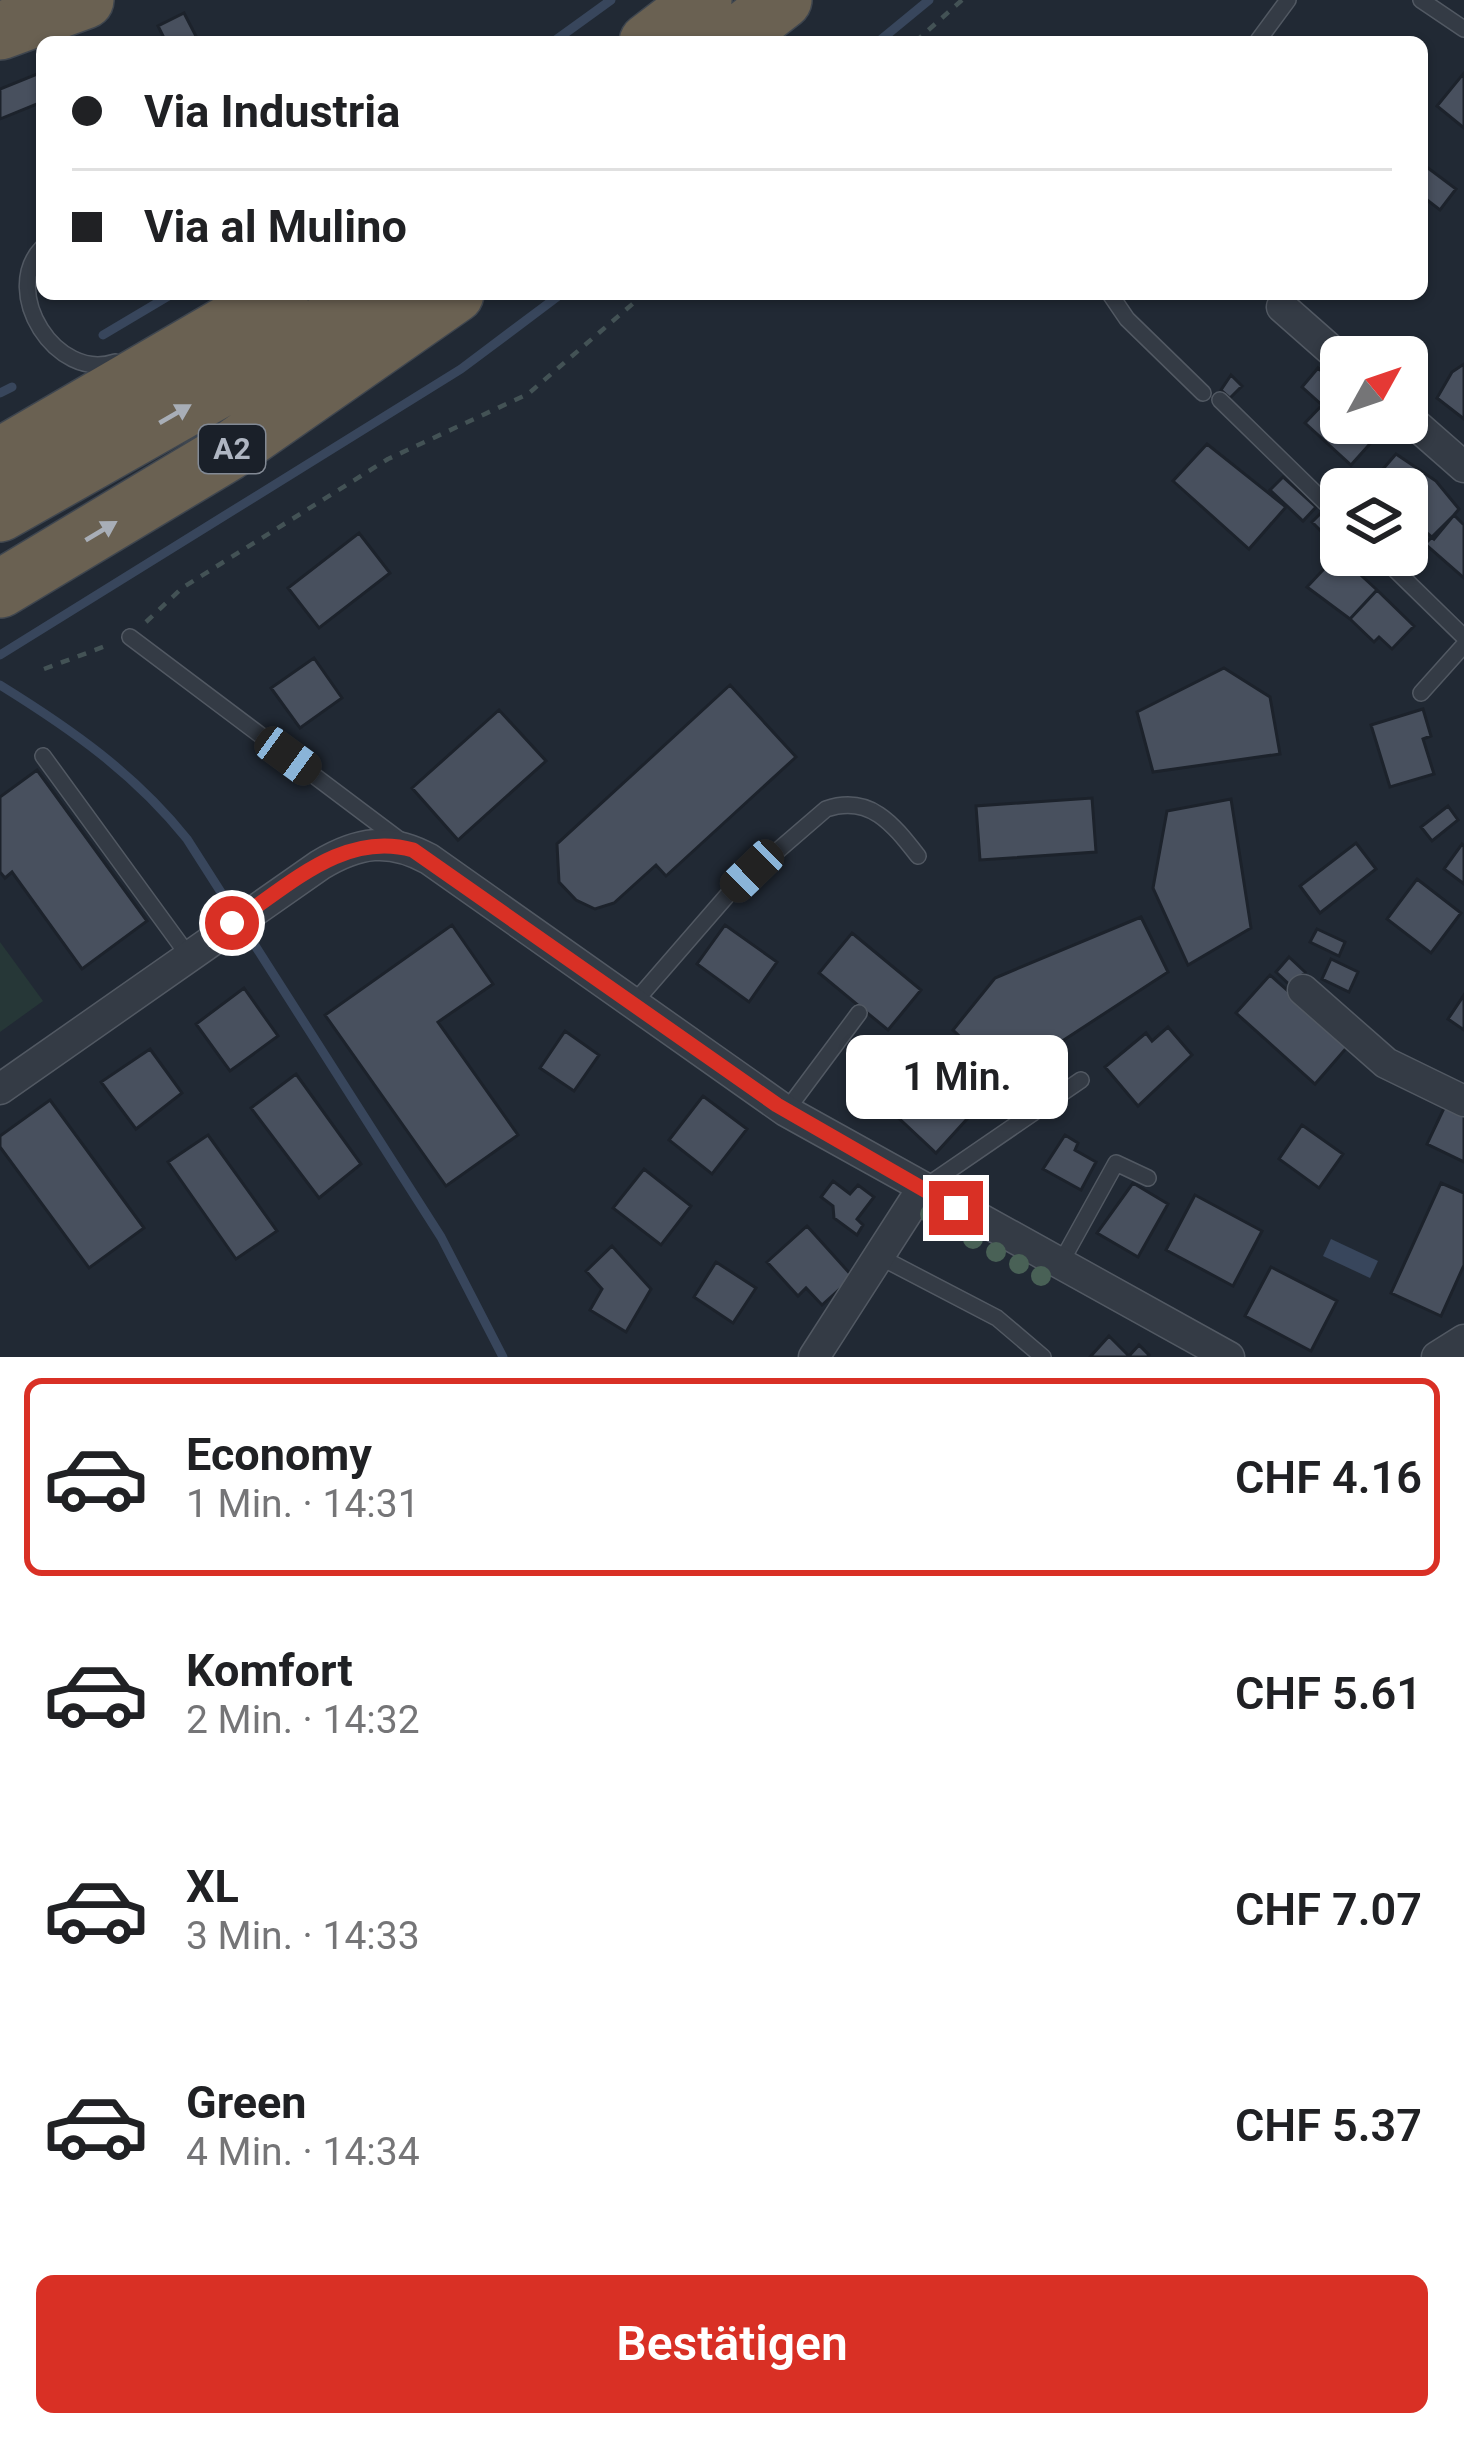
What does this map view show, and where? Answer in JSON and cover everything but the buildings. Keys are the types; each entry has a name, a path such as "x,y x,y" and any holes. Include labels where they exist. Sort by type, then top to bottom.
{"highway":[{"path":"0,31 85,0"},
{"path":"656,36 703,0"},
{"path":"737,36 782,0"},
{"path":"764,36 803,0"},
{"path":"0,457 270,300"},
{"name":"A2","path":"0,513 237,379 362,300"},
{"name":"A2","path":"0,590 228,452 446,300"}],"street":[{"path":"1282,307 1320,340"},
{"path":"1428,435 1464,467"},
{"path":"0,1089 242,916 343,851 387,843 413,850 786,1111 1229,1357"},
{"path":"1303,990 1386,1063 1464,1101"},
{"path":"814,1357 922,1189"}],"lane":[{"path":"1261,36 1288,0"},
{"path":"1420,0 1464,29"},
{"path":"36,255 25,269 24,296 44,335 62,356 88,368 118,361"},
{"path":"1114,300 1127,319 1202,393"},
{"path":"87,379 137,350"},
{"path":"1220,400 1320,498"},
{"path":"0,448 53,403"},
{"path":"1401,576 1464,641 1421,693"},
{"path":"130,637 413,850"},
{"path":"43,756 188,955"},
{"path":"633,1004 731,891 826,809 840,804 870,808 918,856"},
{"path":"786,1111 859,1013"},
{"path":"922,1189 1081,1080"},
{"path":"1059,1266 1116,1163 1148,1178"},
{"path":"880,1257 998,1318 1043,1357"}],"path":[{"path":"922,36 962,0"},
{"path":"44,669 130,637 182,588 307,508 388,459 528,394 637,300"}],"shaded area":[{"path":"0,942 43,1001 0,1032"}],"water":[{"path":"1331,1239 1378,1261 1370,1278 1323,1256"}],"waterway":[{"path":"561,36 611,0"},
{"path":"885,36 929,0"},
{"path":"103,335 162,300"},
{"path":"0,655 461,369 553,300"},
{"path":"0,393 12,387"},
{"path":"0,685 100,754 187,839 441,1237 503,1357"}],"route":[{"path":"232,923 343,851 387,843 413,850 777,1105 956,1208"}]}
